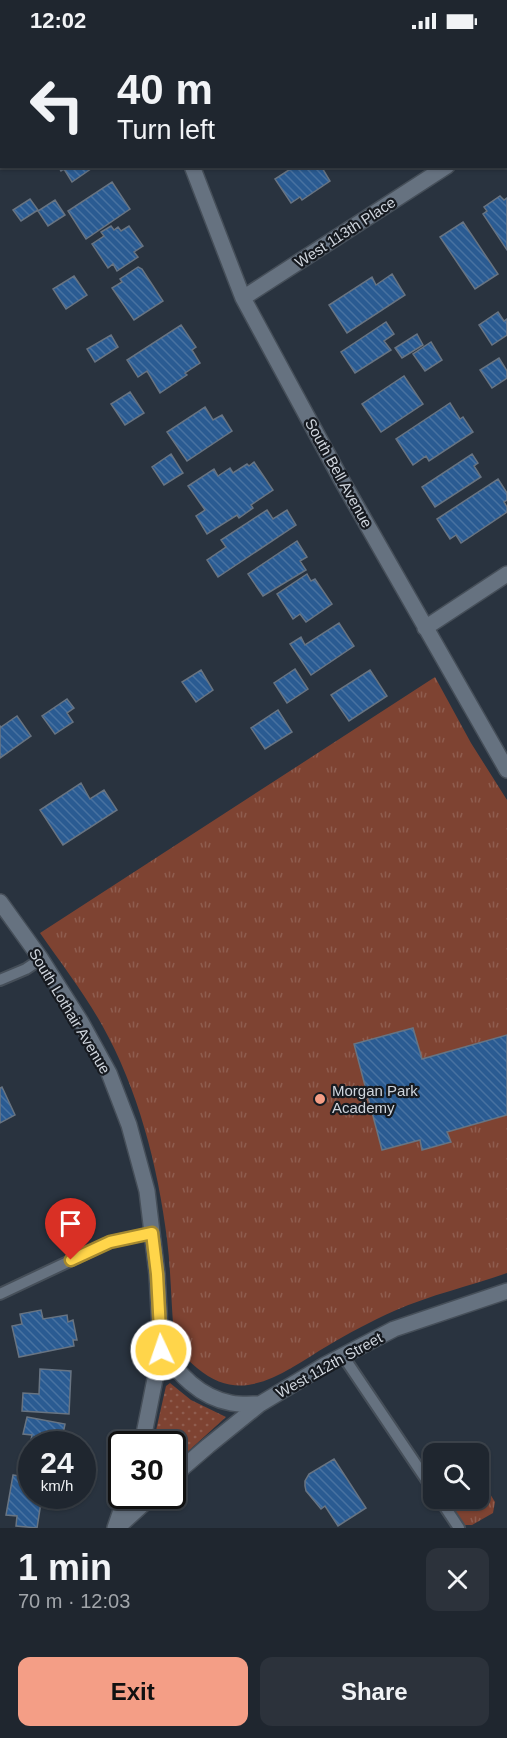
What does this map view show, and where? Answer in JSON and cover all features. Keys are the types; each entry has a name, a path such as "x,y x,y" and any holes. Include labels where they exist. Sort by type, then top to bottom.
{"street":[{"name":"South Bell Avenue","path":"193,168 243,298 341,479 507,770"},
{"name":"West 113th Place","path":"243,298 444,168"},
{"path":"425,628 507,574"},
{"name":"South Lothair Avenue","path":"0,902 41,959 81,1022 109,1073 129,1125 147,1191 157,1274 161,1350 145,1431"},
{"name":"West 112th Street","path":"186,1465 260,1404 343,1356 394,1329 507,1291"},
{"path":"161,1350 179,1374 202,1393 231,1403 260,1404"},
{"path":"116,1528 122,1509"},
{"path":"116,1528 137,1509"}],"lane":[{"path":"0,980 26,969 41,959"},
{"path":"0,1294 110,1242 152,1233"},
{"path":"343,1356 423,1475"},
{"path":"446,1509 459,1528"}],"green space":[{"name":"Morgan Park Academy","path":"435,677 471,743 507,800 507,1273 394,1311 281,1374 264,1381 248,1385 231,1385 214,1380 186,1357 174,1335 163,1211 145,1129 126,1075 102,1025 40,933"},
{"path":"170,1383 191,1400 226,1417 186,1453 186,1431 156,1431 166,1386"},
{"path":"489,1492 495,1502 493,1513 472,1525 464,1525 454,1509 489,1509"}],"building":[{"path":"59,168 92,168 72,182 64,169 61,171"},
{"path":"292,168 322,168 330,181 302,200 300,197 291,203 275,179"},
{"path":"112,182 130,209 86,239 68,211"},
{"path":"500,196 504,200 507,198 507,250 483,214 487,211 484,207"},
{"path":"30,199 38,210 21,221 13,210"},
{"path":"55,200 65,215 48,226 38,211"},
{"path":"463,222 498,274 475,289 440,237"},
{"path":"111,226 114,230 118,227 121,231 129,226 143,246 134,252 138,257 117,271 113,264 108,268 92,244 104,236 101,232"},
{"path":"138,267 142,269 163,301 134,320 112,288 122,282 120,279"},
{"path":"392,274 405,295 347,333 329,305 372,277 376,285"},
{"path":"74,276 87,295 66,309 53,289"},
{"path":"498,312 504,321 507,319 507,335 492,345 479,325"},
{"path":"386,322 394,334 384,341 391,350 355,373 341,352"},
{"path":"181,325 196,347 192,350 200,363 160,393 147,371 138,377 127,360"},
{"path":"417,334 423,345 402,358 395,348"},
{"path":"111,335 118,347 95,362 87,349"},
{"path":"431,342 442,360 425,371 413,354"},
{"path":"499,358 507,371 507,378 492,388 480,370"},
{"path":"404,376 423,404 381,432 362,404"},
{"path":"130,392 144,413 125,425 111,404"},
{"path":"450,403 460,419 463,417 473,432 429,461 426,456 413,465 396,439"},
{"path":"205,407 213,420 222,415 232,431 187,461 167,432"},
{"path":"171,454 183,473 164,485 152,467"},
{"path":"472,454 478,463 474,466 481,477 435,507 422,487"},
{"path":"254,462 273,490 251,505 253,508 239,518 237,515 207,534 196,516 205,510 188,486 214,469 218,476 230,468 233,473"},
{"path":"498,479 507,493 507,500 504,502 507,512 461,543 456,535 450,539 437,519"},
{"path":"267,510 273,519 287,510 296,525 218,577 207,560 226,547 221,540"},
{"path":"297,541 307,557 300,561 306,570 263,596 248,574"},
{"path":"307,574 311,581 315,579 332,604 306,622 300,614 293,619 277,594"},
{"path":"339,623 354,646 311,675 290,644 301,637 305,645"},
{"path":"295,669 308,689 287,703 274,683"},
{"path":"201,670 213,690 196,702 182,682"},
{"path":"370,670 387,696 349,721 331,695"},
{"path":"67,699 74,708 67,713 73,722 55,734 42,716"},
{"path":"278,710 292,732 265,749 251,728"},
{"path":"17,716 31,736 0,758 0,726"},
{"path":"81,783 90,799 104,790 117,810 63,845 40,810"},
{"path":"413,1028 422,1059 507,1035 507,1115 447,1132 451,1142 422,1150 420,1140 382,1150 354,1044"},
{"path":"2,1087 15,1115 0,1123 0,1088"},
{"path":"41,1310 43,1319 67,1315 68,1322 73,1320 77,1340 73,1340 74,1346 19,1357 12,1326 22,1324 20,1314"},
{"path":"40,1369 71,1371 69,1414 22,1411 23,1393 39,1394"},
{"path":"27,1417 65,1424 64,1431 24,1431"},
{"path":"334,1459 366,1508 338,1526 325,1506 321,1509 306,1491 305,1486 309,1474"},
{"path":"13,1475 18,1476 18,1509 40,1509 37,1528 16,1526 17,1516 6,1515"}],"place":[{"name":"Morgan Park Academy","path":"320,1099"}],"route":[{"path":"71,1260 110,1242 152,1233 157,1274 161,1350"}]}
